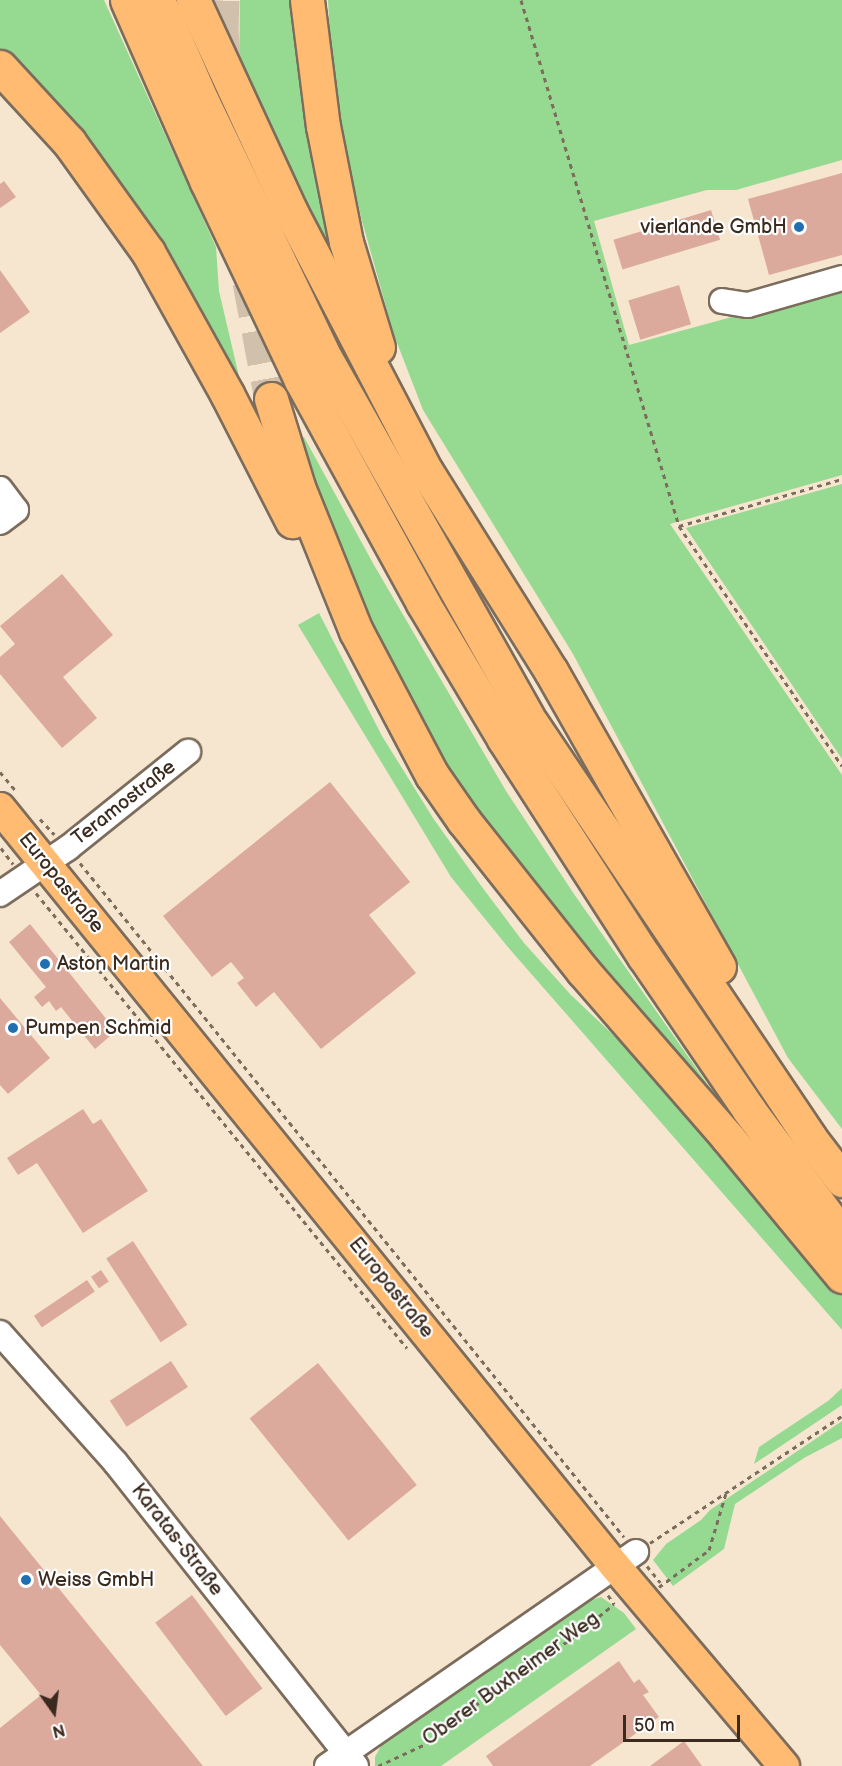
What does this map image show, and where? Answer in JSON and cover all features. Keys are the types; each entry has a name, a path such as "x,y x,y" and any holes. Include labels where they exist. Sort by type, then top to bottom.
{"highway":[{"path":"127,0 207,182 301,380 423,603 504,739 644,956 749,1110 842,1235"},
{"path":"159,0 202,101 322,352 532,724 810,1138 842,1180"},
{"path":"193,0 291,212 401,425 432,481 575,711 763,1047 810,1138"},
{"path":"307,0 323,126 346,242 401,425"},
{"path":"0,67 69,142 148,252 227,394 305,548 356,631 432,775 464,821 583,970 728,1138 842,1276"},
{"path":"271,399 298,487 356,631"}],"main road":[{"name":"Europastraße","path":"11,802 45,862 615,1566 629,1601 784,1766"}],"street":[{"path":"722,301 748,305 842,278"},
{"path":"0,489 16,510 0,522"},
{"name":"Teramostraße","path":"0,894 188,752"},
{"name":"Karatas-Straße","path":"0,1333 115,1462 343,1762"},
{"name":"Oberer Buxheimer Weg","path":"343,1762 615,1566"}],"path":[{"path":"521,0 679,526 842,766"},
{"path":"679,526 842,479"},
{"path":"0,772 11,802"},
{"path":"36,814 45,862 414,1357"},
{"path":"45,862 160,965 615,1566 629,1601"},
{"path":"615,1566 842,1416"},
{"name":"Oberer Buxheimer Weg","path":"378,1766 434,1740 489,1695 709,1550 726,1493"}],"green space":[{"path":"0,0 104,0 216,247 219,291 245,402 0,55"},
{"path":"240,0 291,0 306,130 347,302 239,75"},
{"path":"328,0 842,0 842,160 736,190 707,190 594,221 629,345 842,287 842,475 670,524 842,775 842,1129 788,1058 573,654 423,410 394,335 362,221 345,146 330,38"},
{"path":"304,437 374,565 506,791 574,894 746,1139 513,864 433,751 365,618 298,440"},
{"path":"842,484 842,759 686,528"},
{"path":"319,613 382,736 433,818 482,887 524,943 571,995 645,1065 842,1293 842,1330 507,946 451,877 298,625"},
{"path":"842,1388 842,1405 754,1464 759,1447 828,1401"},
{"path":"842,1421 842,1438 804,1458 735,1504 724,1549 673,1586 653,1560 666,1544 701,1520 710,1510"},
{"path":"601,1597 624,1613 636,1629 441,1766 375,1766 375,1757 382,1744 396,1732 589,1601"}],"building":[{"name":"vierlande GmbH","path":"842,173 842,255 769,275 748,199"},
{"path":"4,181 16,197 0,208 0,184"},
{"path":"711,210 720,240 623,269 613,240"},
{"path":"0,270 30,312 0,333"},
{"path":"679,285 691,324 640,340 628,300"},
{"path":"62,574 113,635 63,677 97,718 62,748 0,674 0,657 15,644 0,626"},
{"path":"330,782 410,882 369,915 416,973 321,1049 274,992 256,1007 237,983 244,978 231,962 212,977 163,916"},
{"name":"Aston Martin","path":"30,924 116,1031 95,1049 61,1007 56,1011 49,1001 42,1007 34,997 46,987 9,942"},
{"name":"Pumpen Schmid","path":"0,998 50,1058 8,1094 0,1085"},
{"path":"83,1109 93,1124 101,1119 148,1191 83,1233 37,1163 18,1175 7,1158"},
{"path":"133,1241 187,1325 161,1342 106,1258"},
{"path":"101,1270 109,1282 99,1288 91,1277"},
{"path":"87,1280 95,1292 42,1327 34,1316"},
{"path":"171,1361 188,1387 127,1427 110,1401"},
{"path":"318,1363 417,1485 348,1540 250,1418"},
{"name":"Weiss GmbH","path":"0,1516 203,1766 0,1766 0,1728 41,1695 0,1645"},
{"path":"192,1595 262,1688 226,1716 155,1623"},
{"path":"619,1661 634,1683 639,1679 649,1692 643,1695 659,1717 590,1766 493,1766 486,1756"},
{"path":"684,1741 702,1766 650,1766"}],"tunnel":[{"path":"223,0 222,31 232,160"},
{"path":"249,282 271,399"}],"place":[{"name":"vierlande GmbH","path":"799,227"},
{"name":"Aston Martin","path":"45,964"},
{"name":"Pumpen Schmid","path":"13,1028"},
{"name":"Weiss GmbH","path":"26,1580"}]}
